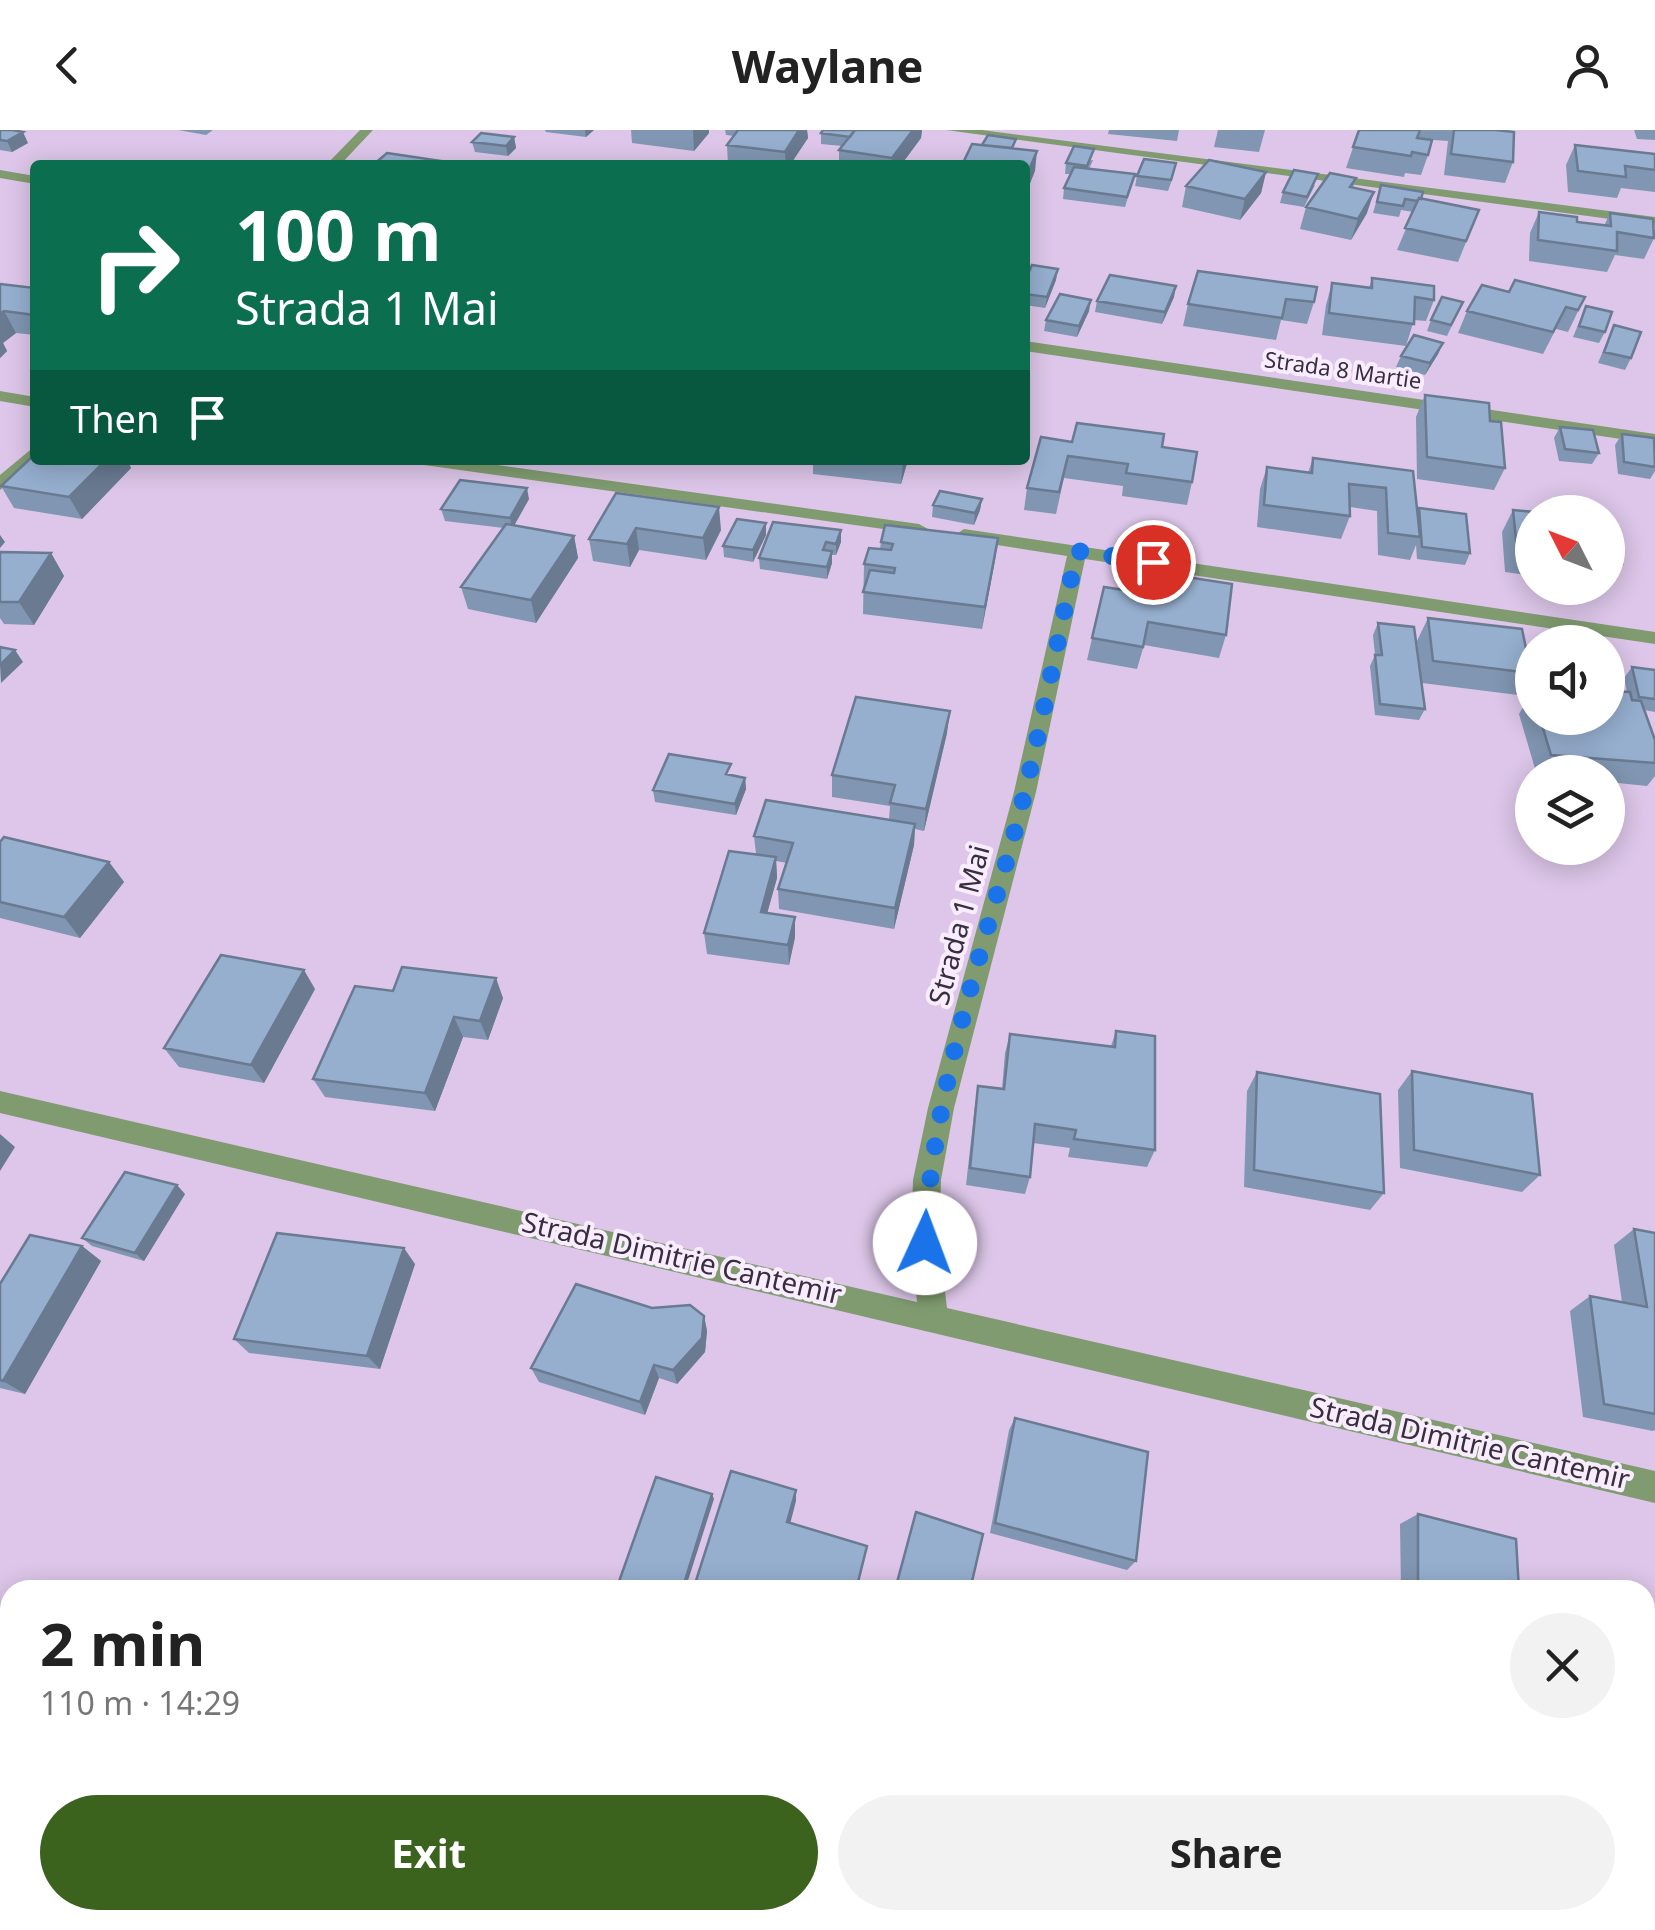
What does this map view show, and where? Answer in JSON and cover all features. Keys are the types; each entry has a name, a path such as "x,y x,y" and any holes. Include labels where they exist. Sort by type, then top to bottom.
{"street":[{"path":"338,160 367,130"},
{"path":"952,130 1655,221"},
{"path":"0,174 30,179"},
{"name":"Strada 8 Martie","path":"1030,347 1655,439"},
{"path":"0,396 30,401"},
{"path":"0,485 30,457"},
{"path":"460,465 1077,551 1655,638"},
{"name":"Strada 1 Mai","path":"933,1316 925,1243 927,1196 941,1108 1025,792 1077,551"},
{"name":"Strada Dimitrie Cantemir","path":"0,1102 1655,1487"}],"building":[{"path":"0,130 23,132 7,141 0,140"},
{"path":"738,130 799,130 785,152 727,145"},
{"path":"855,130 850,137 821,133"},
{"path":"855,130 913,130 892,158 839,150"},
{"path":"1359,130 1420,130 1417,138 1432,140 1428,155 1412,152 1411,156 1353,147"},
{"path":"1454,130 1514,132 1513,162 1451,154"},
{"path":"481,133 514,137 506,146 472,142"},
{"path":"988,135 1016,139 1012,148 982,145"},
{"path":"972,144 1037,151 1030,168 1030,160 964,160"},
{"path":"1575,145 1655,154 1655,170 1625,166 1626,177 1578,171"},
{"path":"1074,146 1094,149 1087,166 1066,163"},
{"path":"387,153 435,160 379,160"},
{"path":"1144,159 1176,163 1171,180 1137,176"},
{"path":"1209,160 1266,172 1245,199 1186,186"},
{"path":"1074,167 1135,174 1127,197 1064,188"},
{"path":"1294,170 1318,174 1307,197 1283,192"},
{"path":"1330,173 1356,178 1350,187 1374,192 1358,219 1306,207"},
{"path":"1381,185 1423,192 1417,201 1405,199 1403,206 1377,202"},
{"path":"1419,198 1479,210 1466,241 1405,228"},
{"path":"1539,212 1611,226 1610,213 1653,219 1654,238 1617,232 1617,251 1538,240"},
{"path":"1032,265 1058,269 1047,297 1030,295"},
{"path":"1198,271 1317,287 1314,302 1286,299 1282,318 1188,304"},
{"path":"1110,275 1176,286 1165,312 1097,301"},
{"path":"1372,278 1434,286 1434,300 1415,297 1414,324 1329,313 1332,283 1372,288"},
{"path":"1515,280 1585,297 1578,310 1566,307 1553,332 1467,311 1482,285 1509,292"},
{"path":"0,284 30,287 30,314 4,311 0,314"},
{"path":"1060,294 1091,300 1079,326 1046,320"},
{"path":"1442,297 1463,302 1451,325 1431,320"},
{"path":"1586,306 1612,312 1605,332 1579,326"},
{"path":"1614,325 1641,332 1631,358 1604,352"},
{"path":"1414,335 1443,343 1430,363 1401,356"},
{"path":"1425,395 1489,403 1490,421 1501,422 1505,468 1427,457"},
{"path":"1077,423 1164,434 1162,447 1197,452 1192,482 1126,473 1128,464 1068,456 1059,492 1027,488 1041,437 1072,442"},
{"path":"1560,427 1593,430 1599,453 1565,449"},
{"path":"1622,434 1654,438 1655,467 1624,462"},
{"path":"1313,458 1413,471 1420,537 1388,533 1386,488 1349,484 1350,516 1264,505 1267,467 1312,473"},
{"path":"30,459 30,465 101,465 69,497 1,486"},
{"path":"460,480 527,488 510,518 441,509"},
{"path":"940,491 982,499 975,513 933,505"},
{"path":"616,493 719,507 703,538 636,528 627,544 589,539"},
{"path":"1419,508 1466,514 1470,553 1422,547"},
{"path":"737,519 766,523 753,550 723,546"},
{"path":"773,522 841,530 836,544 826,542 823,550 832,551 827,567 759,558"},
{"path":"506,524 574,536 531,600 461,587"},
{"path":"885,525 998,538 985,607 863,592 870,570 894,573 895,568 864,564 869,548 891,550 893,544 881,542"},
{"path":"0,552 51,553 19,602 0,602"},
{"path":"1129,568 1232,584 1226,635 1148,622 1143,647 1092,638 1104,587 1124,590"},
{"path":"1428,618 1515,628 1515,671 1433,661"},
{"path":"1378,623 1414,627 1425,709 1380,704 1375,655 1382,655"},
{"path":"0,647 15,650 0,665"},
{"path":"1632,667 1655,670 1655,699 1639,697"},
{"path":"1625,692 1630,692 1632,700 1641,701 1655,740 1655,763 1625,761 1625,755 1551,755 1545,735 1625,735"},
{"path":"856,697 950,711 926,809 890,803 895,785 832,775"},
{"path":"669,754 731,764 726,774 745,778 735,804 653,790"},
{"path":"766,800 915,824 895,908 778,889 793,843 754,836"},
{"path":"4,837 109,862 64,917 0,902 0,842"},
{"path":"729,851 776,857 761,912 795,917 788,945 704,933"},
{"path":"221,955 304,970 251,1065 164,1048"},
{"path":"402,967 496,978 480,1021 454,1017 425,1093 313,1079 355,986 393,991"},
{"path":"1116,1031 1155,1036 1155,1150 1074,1139 1076,1130 1035,1124 1030,1177 970,1168 978,1086 1004,1089 1010,1034 1115,1047"},
{"path":"1412,1071 1532,1094 1540,1175 1414,1150"},
{"path":"1257,1072 1380,1094 1384,1193 1254,1170"},
{"path":"125,1172 177,1185 135,1253 82,1238"},
{"path":"1634,1229 1655,1233 1655,1414 1604,1404 1590,1296 1647,1307"},
{"path":"277,1233 404,1248 367,1356 234,1339"},
{"path":"30,1235 82,1246 3,1381 0,1284"},
{"path":"576,1284 652,1308 690,1305 704,1316 702,1338 673,1370 654,1365 640,1402 531,1368"},
{"path":"1015,1418 1148,1452 1136,1561 995,1523"},
{"path":"731,1471 796,1490 787,1522 867,1546 858,1580 696,1580"},
{"path":"656,1477 712,1494 685,1580 620,1580"},
{"path":"916,1512 983,1534 972,1580 898,1580"},
{"path":"1418,1514 1516,1539 1518,1580 1418,1580"}],"route":[{"path":"925,1243 928,1180 941,1108 1025,792 1077,551 1153,562"}]}
